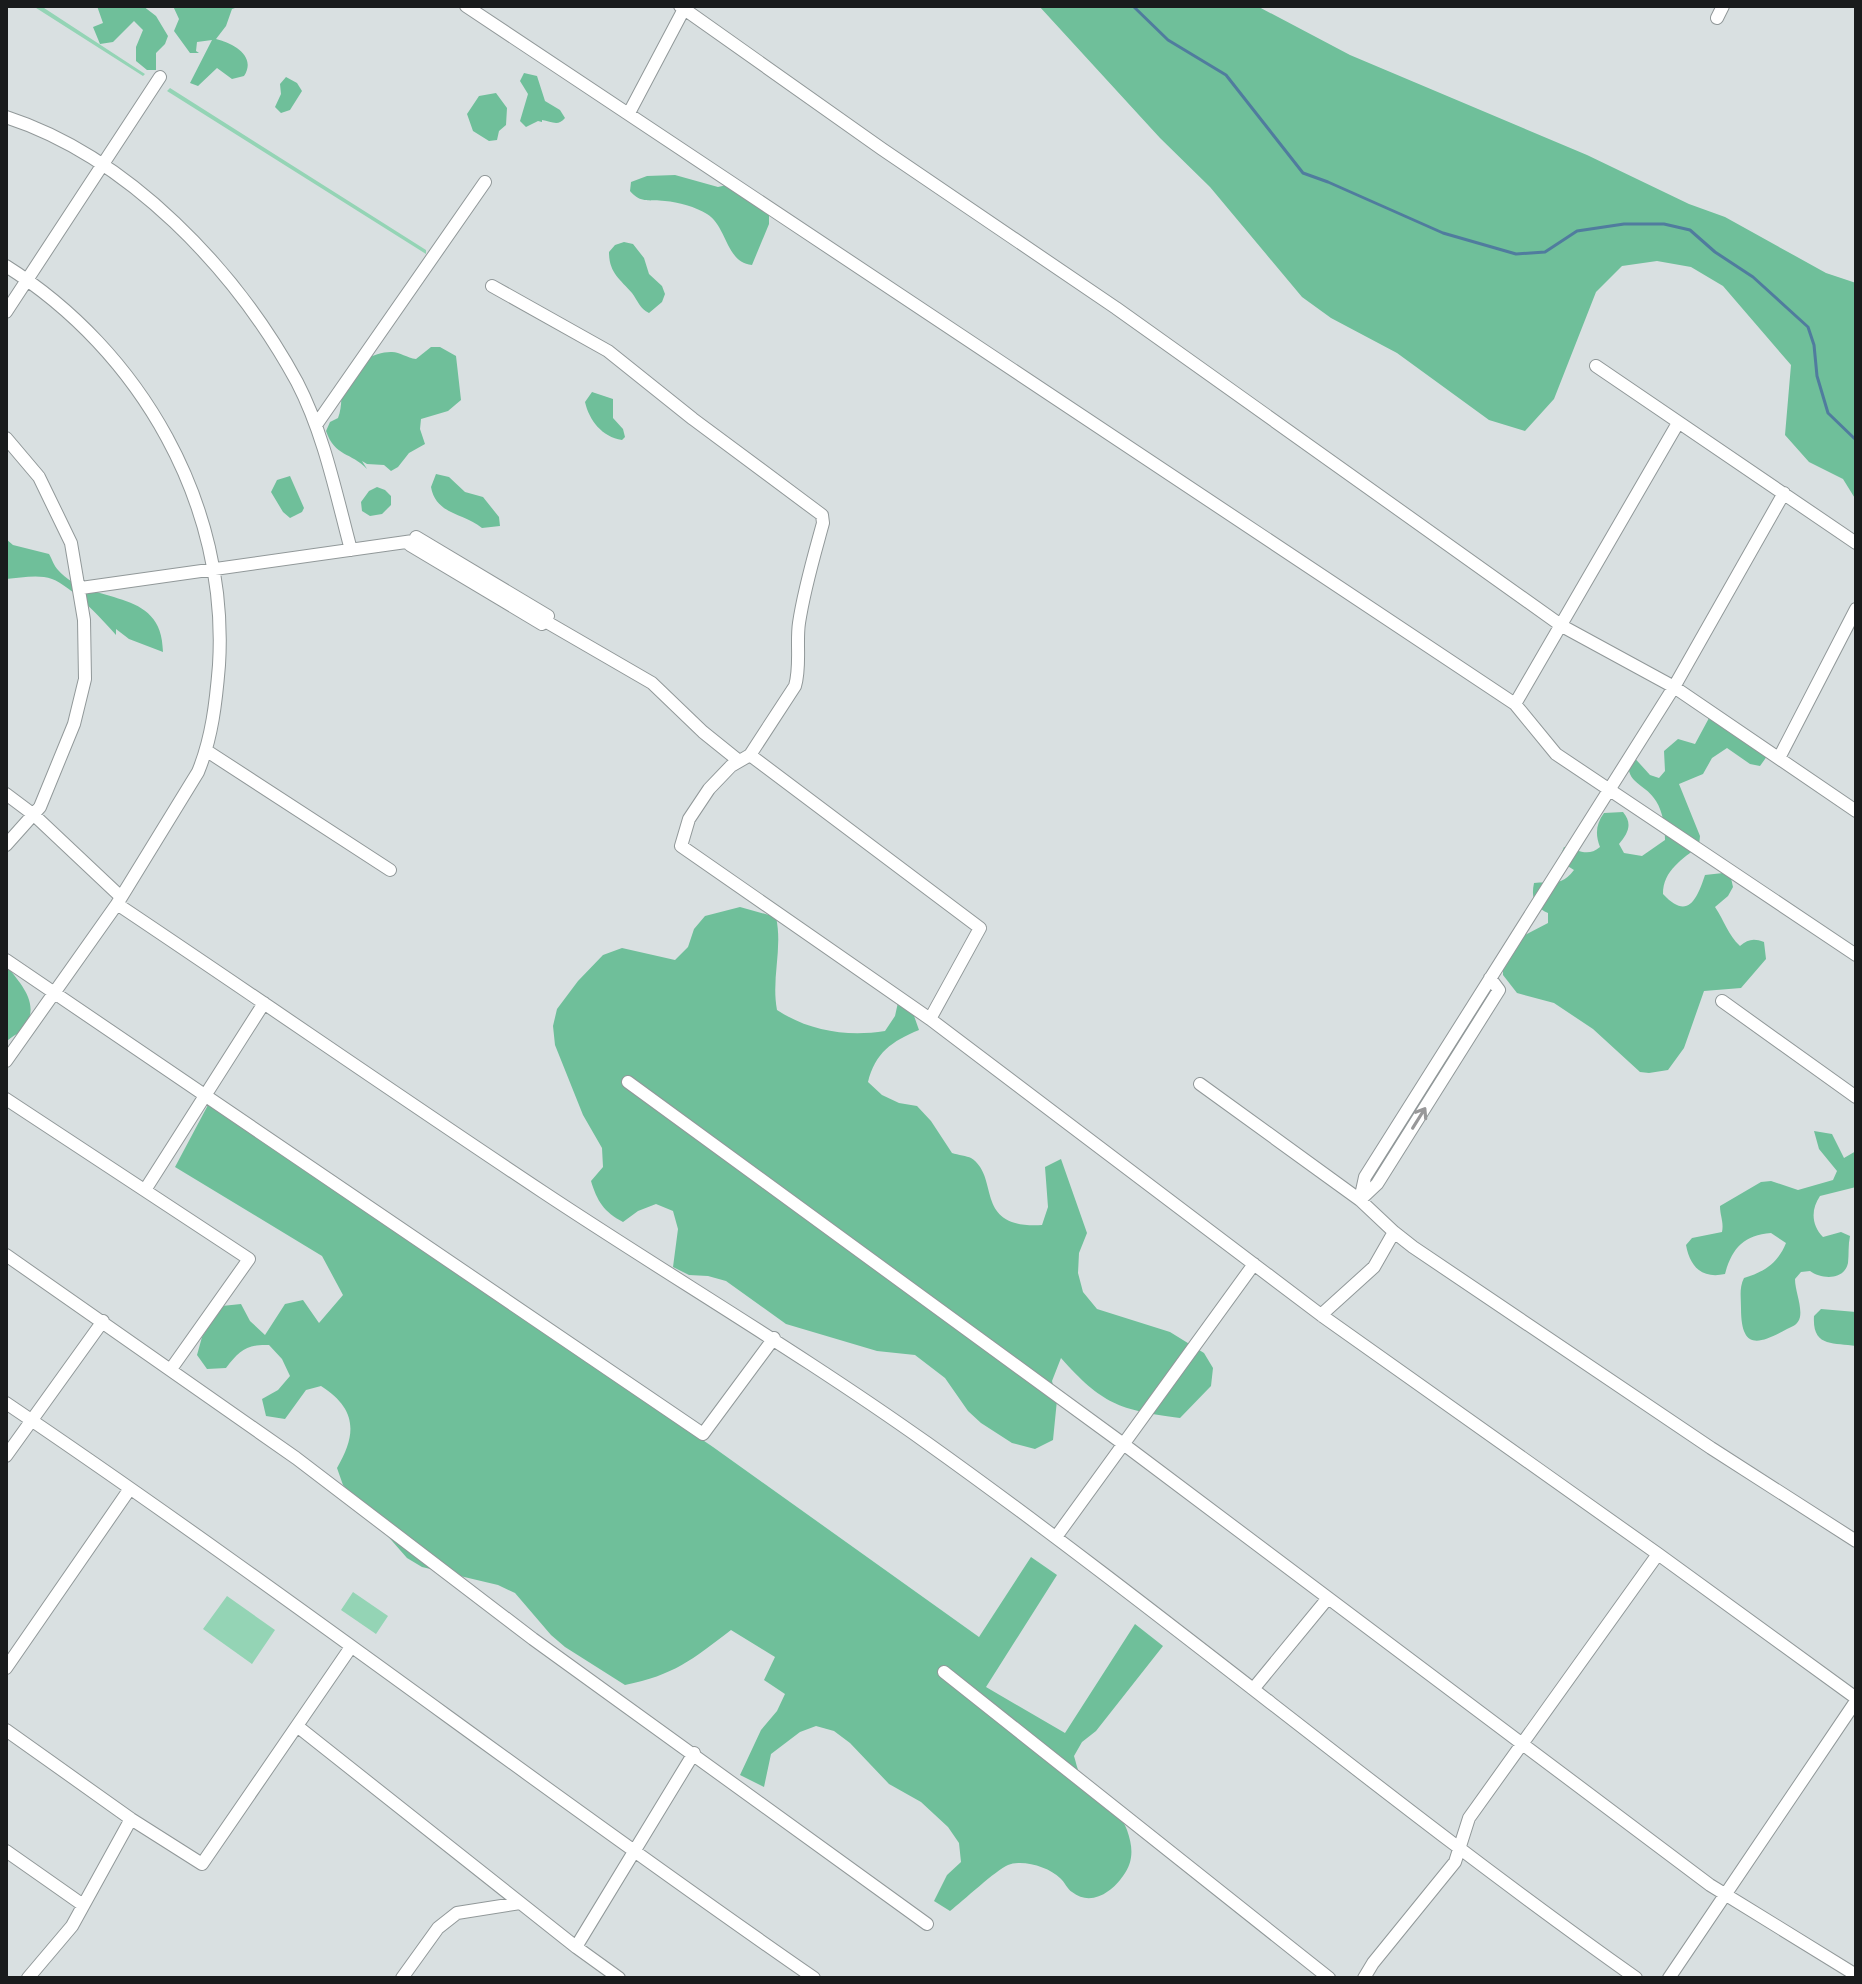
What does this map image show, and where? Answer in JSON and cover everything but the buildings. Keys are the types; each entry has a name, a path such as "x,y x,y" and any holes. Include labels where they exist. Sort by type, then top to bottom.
{"street":[{"path":"466,6 1515,704 1556,754 1856,955"},
{"path":"629,113 682,8 1116,308 1562,626 1674,687 1856,811"},
{"path":"6,312 160,77"},
{"path":"6,117 102,165 150,200 218,268 289,369 316,425 351,550"},
{"path":"316,425 485,182"},
{"path":"6,266 89,330 146,402 179,457 203,525 214,569 220,645 217,698 207,751 198,772 119,900 6,1061"},
{"path":"492,286 608,351 822,515 823,523 807,578 799,626 795,686 745,758 719,776 702,798 689,819 681,846 930,1019 1321,1315 1658,1554 1856,1700 1669,1978"},
{"path":"1596,366 1856,543"},
{"path":"1515,704 1678,423"},
{"path":"6,438 39,477 71,543 81,588 85,679 74,724 40,807 6,845"},
{"path":"1360,1200 1365,1177 1674,687 1784,493"},
{"path":"81,588 413,541 652,683 703,732 745,758 980,928 930,1019"},
{"path":"1779,758 1856,609"},
{"path":"207,751 390,870"},
{"path":"6,794 34,815 119,900 264,1003 546,1194 774,1338 926,1442 1254,1688 1504,1884 1636,1978"},
{"path":"6,960 703,1434 774,1338"},
{"path":"1360,1200 1377,1184 1499,990 1490,978"},
{"path":"1722,1001 1856,1097"},
{"path":"145,1190 264,1003"},
{"path":"628,1082 1122,1443 1725,1895 1856,1975"},
{"path":"1200,1084 1360,1200 1413,1247 1711,1448 1856,1541"},
{"path":"6,1099 249,1259 171,1369"},
{"path":"1321,1315 1374,1267 1394,1232"},
{"path":"6,1255 296,1458 533,1639 927,1924"},
{"path":"1056,1537 1254,1264"},
{"path":"6,1456 103,1321"},
{"path":"6,1403 351,1647 634,1853 814,1978"},
{"path":"6,1668 129,1490"},
{"path":"1364,1978 1455,1862 1469,1818 1658,1554"},
{"path":"1254,1688 1328,1598"},
{"path":"6,1730 131,1819 202,1864 351,1647"},
{"path":"944,1672 1329,1978"},
{"path":"297,1726 619,1978"},
{"path":"576,1947 694,1753"},
{"path":"28,1978 72,1926 131,1819"},
{"path":"6,1851 83,1905"},
{"path":"402,1978 438,1928 457,1913 520,1903"}],"green space":[{"path":"33,6 41,6 145,74 143,76"},
{"path":"97,6 143,6 156,16 168,36 156,53 156,70 147,70 136,61 136,47 143,30 134,21 113,42 100,44 93,27 103,23"},
{"path":"173,6 241,6 232,9 226,26 216,39 236,47 245,57 248,62 244,76 232,79 217,68 198,86 190,83 212,40 197,42 196,51 199,53 190,53 174,31 179,19"},
{"path":"1039,6 1257,6 1350,55 1725,217 1826,273 1856,283 1856,500 1843,479 1809,462 1785,435 1791,365 1723,286 1691,267 1657,261 1622,266 1596,292 1554,399 1525,431 1489,420 1397,353 1331,318 1302,297 1210,187 1160,138"},
{"path":"524,73 537,76 545,101 560,110 565,118 562,121 542,120 526,127 520,121 528,94 520,81"},
{"path":"286,77 297,83 302,91 290,110 281,113 275,107 281,94 280,84"},
{"path":"170,88 426,250 426,254 167,91"},
{"path":"496,93 507,108 506,125 499,131 497,140 489,141 473,131 467,114 479,96"},
{"path":"675,175 718,187 727,185 752,194 769,215 769,224 752,265 737,258 719,227 707,214 681,204 642,199 630,191 631,182 647,176"},
{"path":"624,242 633,244 644,258 649,274 662,286 665,294 662,302 649,313 641,307 611,265 609,252 615,245"},
{"path":"431,347 440,347 456,356 461,400 448,411 421,419 420,429 425,444 409,453 391,471 384,465 362,461 367,469 334,446 326,431 330,422 338,418 347,375 364,360 379,354 395,352 416,359"},
{"path":"592,392 613,399 613,418 623,429 625,437 622,440 608,435 593,421 585,402"},
{"path":"436,474 449,477 465,492 483,497 499,517 500,526 482,528 445,508 434,496 431,487"},
{"path":"290,476 304,508 290,518 271,492 277,480"},
{"path":"377,487 391,496 391,505 382,514 370,516 362,511 361,502 369,491"},
{"path":"6,539 13,545 49,554 57,568 72,581 138,606 151,616 160,631 163,652 129,639 116,629 116,635 77,596 52,579 6,579"},
{"path":"1709,718 1735,721 1770,752 1760,766 1750,764 1727,748 1712,758 1703,774 1679,784 1700,836 1699,846 1670,872 1663,894 1679,906 1685,906 1695,899 1705,875 1723,873 1731,878 1733,887 1715,907 1740,946 1751,940 1764,942 1766,959 1741,988 1704,991 1684,1048 1668,1070 1640,1072 1593,1029 1554,1003 1517,993 1503,975 1503,969 1523,936 1548,923 1548,913 1539,908 1535,901 1534,883 1560,881 1574,870 1560,857 1564,847 1587,852 1600,847 1597,829 1604,813 1623,812 1626,816 1628,828 1619,844 1624,853 1642,856 1665,840 1658,805 1629,771 1631,754 1650,775 1659,778 1665,771 1664,751 1678,739 1695,744"},
{"path":"740,907 776,917 777,1010 802,1023 843,1033 885,1031 895,1016 899,998 913,1013 919,1030 886,1049 875,1063 868,1082 882,1095 899,1103 917,1106 952,1153 971,1158 980,1166 997,1211 1006,1219 1020,1224 1042,1225 1048,1207 1045,1167 1061,1159 1087,1233 1079,1253 1078,1273 1083,1292 1097,1309 1170,1332 1204,1353 1213,1368 1211,1386 1180,1418 1141,1412 1113,1402 1088,1386 1061,1358 1052,1381 1057,1400 1053,1440 1035,1449 1012,1443 981,1423 968,1411 945,1378 915,1355 877,1351 786,1324 726,1281 689,1275 673,1267 678,1229 673,1211 656,1204 638,1211 623,1222 606,1210 591,1181 603,1167 602,1148 583,1115 555,1045 553,1026 557,1009 603,955 622,948 675,960 688,947 694,929 705,916"},
{"path":"6,965 22,985 31,1008 24,1027 6,1042"},
{"path":"208,1105 713,1447 979,1637 1031,1557 1057,1575 986,1687 1065,1733 1135,1624 1163,1646 1096,1731 1082,1742 1074,1756 1085,1781 1118,1814 1127,1830 1131,1859 1118,1882 1100,1896 1086,1898 1070,1891 1049,1870 1014,1863 996,1873 950,1911 934,1901 947,1875 961,1862 959,1843 948,1827 921,1802 889,1784 850,1743 834,1731 816,1726 800,1732 771,1754 764,1787 740,1775 761,1730 777,1711 785,1694 764,1680 775,1657 731,1630 682,1665 625,1685 565,1647 515,1593 498,1585 422,1567 407,1558 343,1485 337,1468 348,1444 350,1423 342,1404 333,1395 321,1386 306,1390 285,1419 266,1416 262,1399 278,1390 290,1376 282,1359 269,1345 244,1350 226,1368 207,1369 197,1355 202,1337 222,1306 241,1304 250,1321 265,1335 285,1304 303,1300 319,1323 343,1295 322,1256 175,1167"},
{"path":"1814,1131 1832,1134 1844,1158 1856,1151 1856,1187 1820,1196 1814,1212 1814,1222 1823,1237 1841,1232 1850,1236 1848,1263 1842,1273 1832,1277 1810,1271 1801,1272 1795,1279 1800,1308 1798,1322 1768,1338 1753,1340 1744,1331 1742,1322 1742,1282 1744,1278 1770,1266 1786,1243 1771,1233 1746,1240 1731,1257 1725,1274 1717,1275 1698,1270 1686,1245 1692,1238 1722,1232 1720,1206 1761,1182 1771,1181 1798,1190 1833,1180 1837,1171 1819,1149"},
{"path":"1821,1309 1856,1312 1856,1346 1826,1342 1817,1334 1814,1316"},
{"path":"353,1592 388,1616 376,1634 341,1610"},
{"path":"227,1596 275,1630 252,1664 203,1629"}],"waterway":[{"path":"1133,6 1168,40 1226,75 1303,173 1443,233 1516,254 1545,252 1577,231 1624,224 1664,224 1690,230 1715,252 1753,277 1808,327 1828,413 1856,440"}]}
